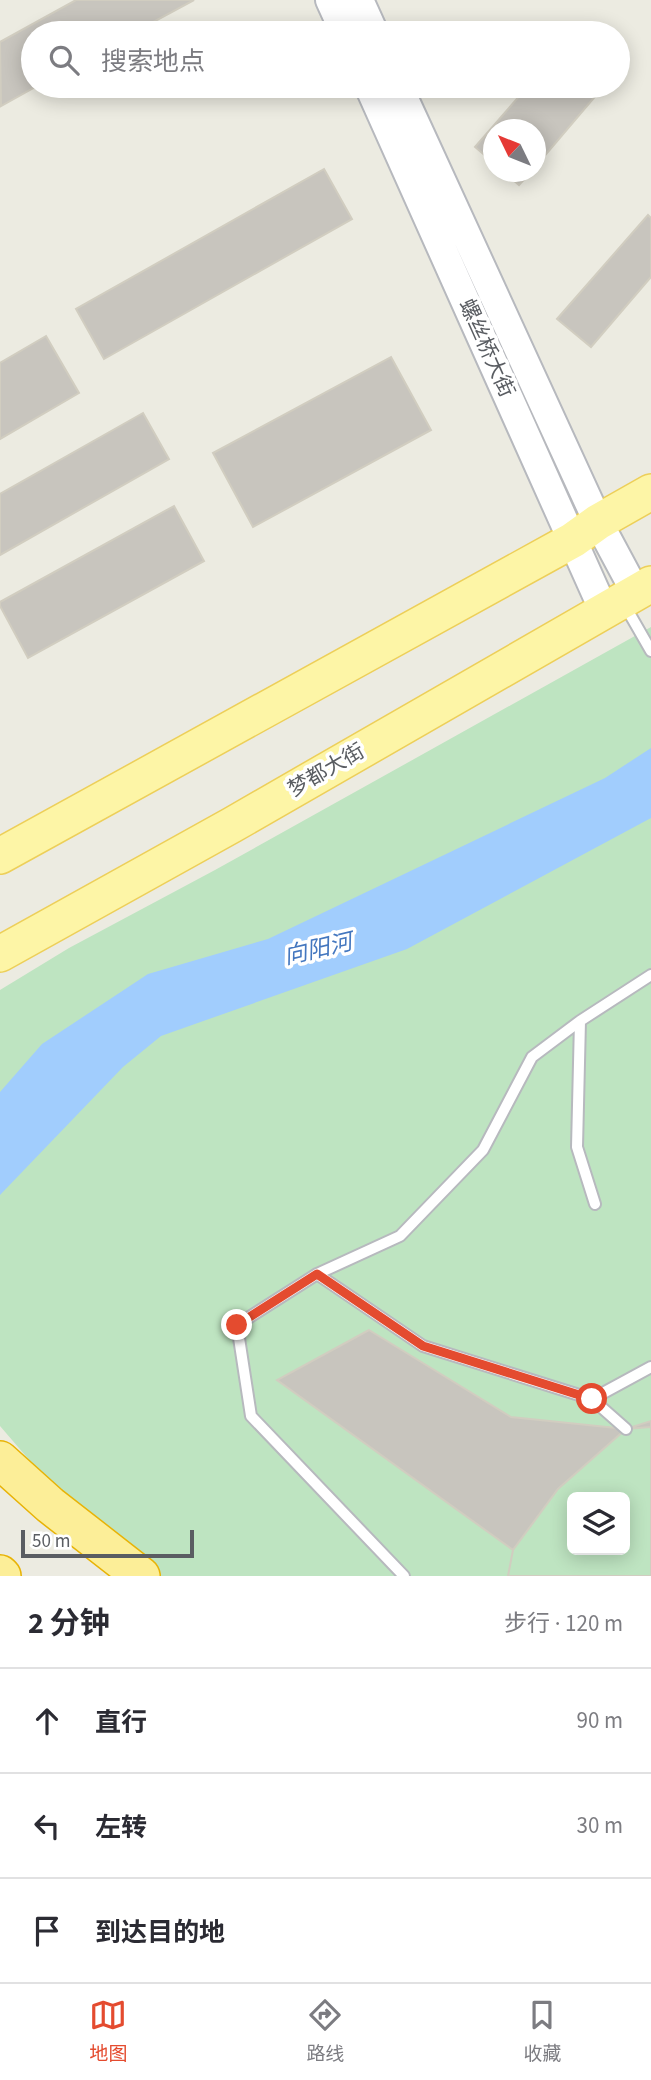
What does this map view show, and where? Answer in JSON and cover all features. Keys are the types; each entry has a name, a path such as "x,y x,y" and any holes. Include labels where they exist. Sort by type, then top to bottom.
{"highway":[{"path":"0,1460 50,1505 141,1576"}],"main road":[{"path":"0,856 586,531 651,492"},
{"name":"梦都大街","path":"0,954 232,825 628,597"}],"street":[{"path":"330,0 340,21"},
{"path":"359,0 369,21"},
{"name":"螺丝桥大街","path":"375,98 586,531 628,597"},
{"name":"螺丝桥大街","path":"403,98 586,531"}],"lane":[{"path":"628,597 651,652"},
{"path":"404,1576 251,1416 237,1325 317,1274 400,1236 483,1150 532,1057 580,1021 651,975"},
{"path":"580,1021 577,1147 595,1204"},
{"path":"317,1274 423,1346 592,1399 626,1429"},
{"path":"592,1399 651,1367"}],"green space":[{"path":"651,627 651,1576 129,1576 0,1426 0,990 69,948 215,870"}],"water":[{"name":"向阳河","path":"651,748 651,818 407,949 161,1036 123,1067 0,1195 0,1092 42,1044 148,974 268,939 605,778"}],"building":[{"path":"76,0 194,0 155,21 38,21"},
{"path":"21,30 21,95 1,106 0,42"},
{"path":"518,98 594,98 546,154 546,119 499,119"},
{"path":"483,138 483,154 475,147"},
{"path":"324,169 352,219 104,359 76,309"},
{"path":"648,215 651,218 651,277 591,347 557,319"},
{"path":"46,336 79,393 0,439 0,363"},
{"path":"391,357 431,430 253,527 213,453"},
{"path":"143,413 169,459 0,555 0,494"},
{"path":"174,506 204,561 28,658 0,602"},
{"path":"369,1330 511,1417 626,1429 651,1421 651,1576 508,1576 513,1550 277,1380"},
{"path":"651,1427 651,1576 508,1576 513,1550 558,1489 626,1429"}],"route":[{"path":"237,1325 317,1274 423,1346 592,1399"}]}
